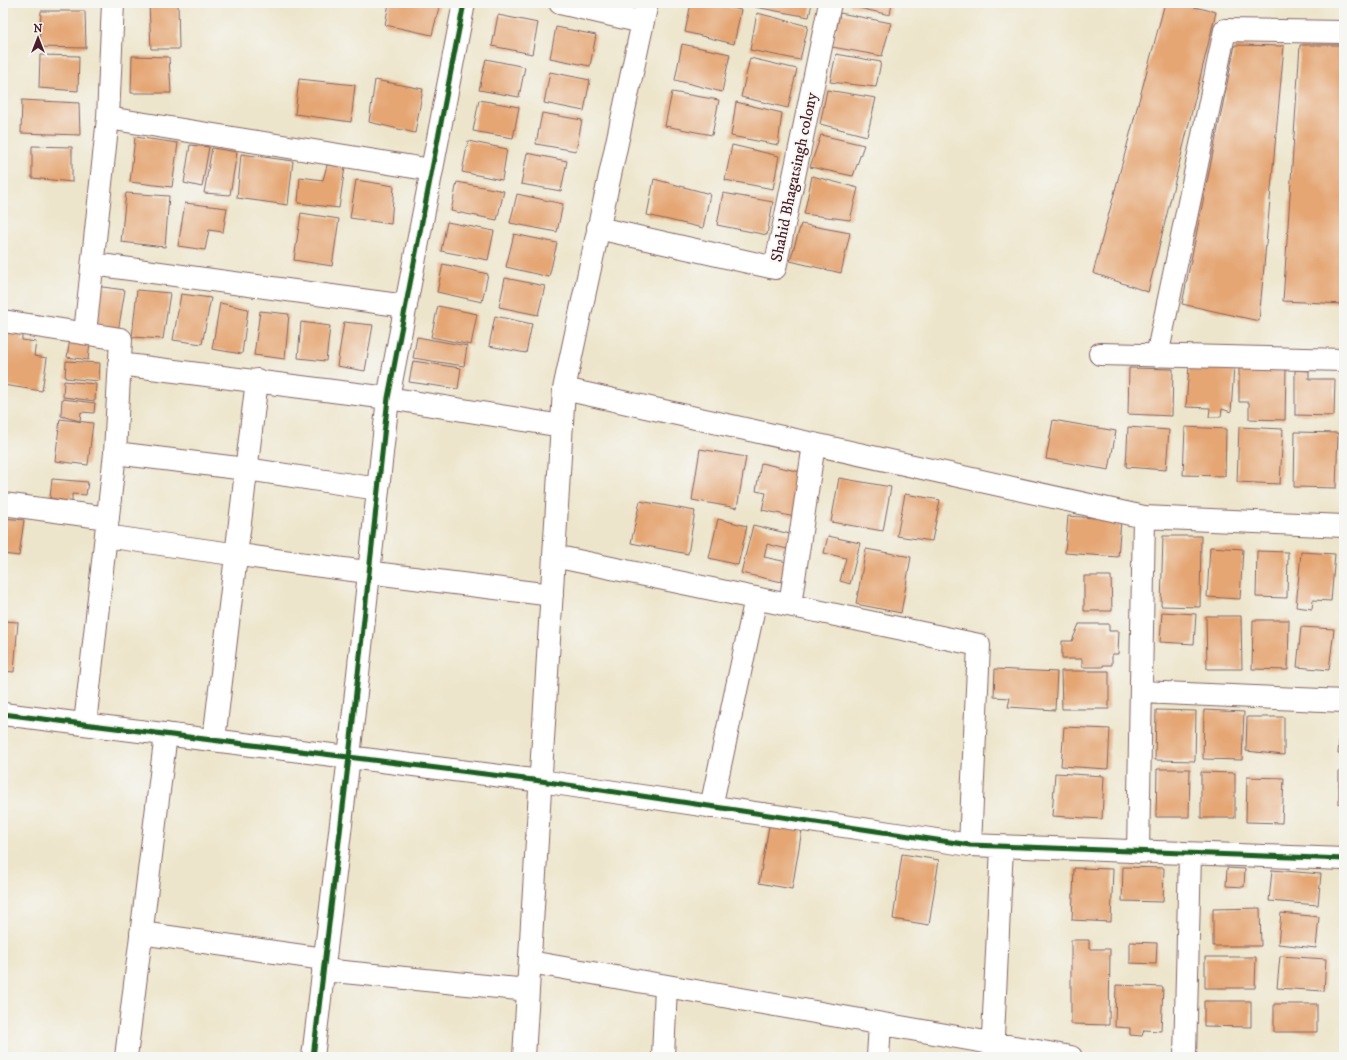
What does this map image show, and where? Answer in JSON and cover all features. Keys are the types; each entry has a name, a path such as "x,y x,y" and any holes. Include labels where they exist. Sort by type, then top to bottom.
{"street":[{"path":"85,332 108,118 113,3"},
{"path":"313,1057 349,757 388,398 464,3"},
{"path":"524,1057 564,389 644,13 560,3"},
{"name":"Shahid Bhagatsingh colony","path":"598,228 775,268 830,3"},
{"path":"1157,356 1225,30 1344,32"},
{"path":"108,118 432,170"},
{"path":"93,264 406,306"},
{"path":"3,321 85,332 121,339 115,453 85,724"},
{"path":"1100,354 1344,360"},
{"path":"119,364 256,380 388,398 562,426"},
{"path":"214,740 256,380"},
{"path":"564,389 1144,517 1344,526"},
{"path":"790,605 814,444"},
{"path":"115,453 246,469 378,489"},
{"path":"3,504 235,555 552,595"},
{"path":"1138,852 1144,517"},
{"path":"554,556 979,645 970,846"},
{"path":"711,807 756,598"},
{"path":"1141,692 1344,701"},
{"path":"3,714 541,781 970,846 1344,859"},
{"path":"126,1057 166,734"},
{"path":"993,1050 1002,847"},
{"path":"1185,1057 1190,854"},
{"path":"141,933 324,965 528,990"},
{"path":"530,962 880,1024 993,1050 1071,1057"},
{"path":"663,1057 666,986"},
{"path":"878,1057 880,1024"}],"building":[{"path":"149,3 178,3 179,49 151,49"},
{"path":"389,3 440,3 432,35 385,25"},
{"path":"691,3 710,3 741,10 734,44 685,32"},
{"path":"756,3 812,3 809,17 755,7"},
{"path":"850,3 892,3 890,15 850,6"},
{"path":"1165,3 1177,3 1216,12 1148,292 1093,273"},
{"path":"41,11 85,11 86,48 39,47"},
{"path":"757,13 808,26 800,60 750,50"},
{"path":"840,13 891,23 882,56 832,47"},
{"path":"498,15 538,23 532,54 492,46"},
{"path":"556,27 596,35 590,66 550,58"},
{"path":"682,44 730,54 722,92 675,80"},
{"path":"1235,45 1284,46 1259,321 1182,304"},
{"path":"1300,45 1344,45 1344,304 1283,301"},
{"path":"836,54 881,62 876,87 830,82"},
{"path":"40,55 79,56 78,91 39,88"},
{"path":"132,56 169,57 171,93 131,93"},
{"path":"750,58 797,69 788,108 741,97"},
{"path":"486,59 525,67 519,97 479,90"},
{"path":"550,72 590,80 584,111 544,103"},
{"path":"299,79 355,85 351,122 295,114"},
{"path":"375,80 423,89 415,133 369,122"},
{"path":"827,90 876,98 867,136 820,124"},
{"path":"672,92 719,100 712,135 665,126"},
{"path":"22,100 79,103 80,135 21,133"},
{"path":"479,100 519,107 513,138 473,131"},
{"path":"736,102 782,113 778,145 731,136"},
{"path":"542,113 582,120 576,151 536,144"},
{"path":"821,135 864,145 853,176 810,167"},
{"path":"135,137 178,143 172,187 130,182"},
{"path":"468,141 507,149 502,180 462,172"},
{"path":"190,145 209,147 202,187 184,183"},
{"path":"732,145 779,156 773,189 725,180"},
{"path":"32,146 72,147 72,182 32,178"},
{"path":"212,148 237,152 230,195 204,193"},
{"path":"527,153 567,161 561,191 521,184"},
{"path":"241,154 293,161 288,205 237,198"},
{"path":"327,165 345,167 339,208 298,203 300,177 323,180"},
{"path":"812,176 858,188 850,220 804,214"},
{"path":"654,179 710,194 703,228 647,215"},
{"path":"356,180 394,186 391,224 350,218"},
{"path":"457,182 504,191 497,220 451,211"},
{"path":"126,193 169,196 165,247 121,242"},
{"path":"723,193 773,202 767,235 717,225"},
{"path":"517,194 563,204 557,232 510,223"},
{"path":"185,203 227,208 223,232 209,230 205,250 178,246"},
{"path":"301,213 339,219 332,266 294,260"},
{"path":"447,222 494,231 488,260 441,251"},
{"path":"801,224 850,233 841,273 790,261"},
{"path":"514,234 557,243 549,277 506,267"},
{"path":"443,264 488,274 482,302 437,292"},
{"path":"505,278 545,286 538,315 499,307"},
{"path":"95,286 125,290 118,332 90,328"},
{"path":"137,290 170,293 163,339 132,337"},
{"path":"181,294 211,298 202,344 173,340"},
{"path":"220,303 248,309 242,354 212,349"},
{"path":"438,306 477,314 471,345 431,337"},
{"path":"260,311 289,314 285,359 254,355"},
{"path":"495,316 532,324 526,353 489,346"},
{"path":"301,322 330,326 326,361 298,358"},
{"path":"344,322 373,325 365,371 337,366"},
{"path":"3,330 22,333 22,340 36,342 34,356 47,358 42,391 3,385"},
{"path":"417,337 467,346 464,366 413,358"},
{"path":"70,339 90,342 88,360 67,357"},
{"path":"66,361 100,363 99,381 65,378"},
{"path":"413,361 461,368 458,389 409,382"},
{"path":"1189,365 1234,367 1231,412 1222,409 1221,417 1209,417 1210,408 1186,407"},
{"path":"1239,367 1286,368 1285,420 1249,419 1249,402 1239,402"},
{"path":"1129,368 1173,369 1172,416 1128,414"},
{"path":"1295,370 1309,371 1309,379 1335,379 1334,416 1295,415"},
{"path":"64,381 96,384 95,401 63,397"},
{"path":"62,399 95,403 94,413 81,412 80,421 61,416"},
{"path":"60,419 93,423 88,465 55,461"},
{"path":"1053,420 1116,431 1109,470 1046,459"},
{"path":"1128,427 1169,430 1166,470 1126,467"},
{"path":"1185,427 1226,429 1225,476 1183,475"},
{"path":"1239,427 1283,429 1280,484 1237,482"},
{"path":"1295,432 1338,433 1336,488 1294,487"},
{"path":"700,449 746,457 737,508 692,500"},
{"path":"761,463 805,473 795,517 762,510 766,493 756,491"},
{"path":"839,478 891,487 883,531 831,522"},
{"path":"52,479 88,482 86,495 72,494 72,502 50,498"},
{"path":"905,494 940,500 932,541 897,536"},
{"path":"640,501 695,511 688,554 631,543"},
{"path":"1068,516 1121,520 1118,557 1065,553"},
{"path":"3,518 24,520 19,556 3,554"},
{"path":"718,519 747,526 738,565 709,558"},
{"path":"753,525 790,534 787,549 767,544 764,557 787,562 782,582 741,573"},
{"path":"828,536 860,543 850,584 840,581 846,558 824,553"},
{"path":"1163,536 1201,536 1200,607 1161,606"},
{"path":"1210,547 1243,549 1240,599 1207,597"},
{"path":"866,549 911,557 901,613 856,604"},
{"path":"1257,551 1288,552 1287,598 1256,597"},
{"path":"1301,552 1335,554 1331,601 1313,600 1312,609 1296,607"},
{"path":"1084,576 1111,576 1112,611 1084,611"},
{"path":"1162,612 1196,614 1194,644 1160,642"},
{"path":"1206,616 1241,616 1242,669 1207,669"},
{"path":"1253,620 1289,620 1288,670 1252,669"},
{"path":"3,621 18,622 14,672 3,671"},
{"path":"1079,624 1109,624 1109,631 1119,631 1118,654 1112,654 1112,665 1103,665 1103,667 1082,667 1082,659 1062,659 1062,641 1072,641"},
{"path":"1301,627 1334,629 1329,670 1297,667"},
{"path":"995,669 1057,672 1055,710 1008,707 1010,698 994,697"},
{"path":"1061,671 1109,671 1109,709 1062,709"},
{"path":"1156,710 1196,711 1195,761 1155,760"},
{"path":"1204,710 1244,712 1242,760 1203,759"},
{"path":"1341,715 1344,715 1344,754 1338,754"},
{"path":"1247,717 1284,717 1284,755 1246,751"},
{"path":"1064,727 1110,729 1108,769 1061,766"},
{"path":"1157,769 1190,769 1189,817 1156,817"},
{"path":"1339,771 1344,771 1344,804 1339,804"},
{"path":"1201,772 1235,773 1235,818 1201,818"},
{"path":"1055,773 1104,776 1102,819 1052,816"},
{"path":"1247,777 1284,778 1282,823 1246,822"},
{"path":"769,826 802,830 792,889 759,883"},
{"path":"902,854 939,860 929,925 893,919"},
{"path":"1123,867 1164,868 1163,902 1122,901"},
{"path":"1074,868 1113,869 1111,922 1072,920"},
{"path":"1227,868 1245,869 1244,887 1226,886"},
{"path":"1272,870 1321,874 1318,905 1269,901"},
{"path":"1260,908 1261,946 1213,946 1213,909"},
{"path":"1281,913 1319,917 1316,948 1278,944"},
{"path":"1071,940 1089,940 1089,949 1110,949 1109,1025 1071,1024"},
{"path":"1130,942 1157,943 1156,964 1130,963"},
{"path":"1280,956 1326,959 1324,991 1277,988"},
{"path":"1205,957 1256,957 1255,988 1205,988"},
{"path":"1116,985 1163,987 1161,1031 1144,1030 1142,1036 1130,1035 1130,1028 1115,1027"},
{"path":"1204,1001 1251,1001 1251,1027 1204,1026"},
{"path":"1274,1004 1317,1004 1317,1032 1274,1032"}],"cycle path":[{"path":"313,1057 349,757 388,398 464,3"},
{"path":"3,714 541,781 970,845 1344,859"}]}
